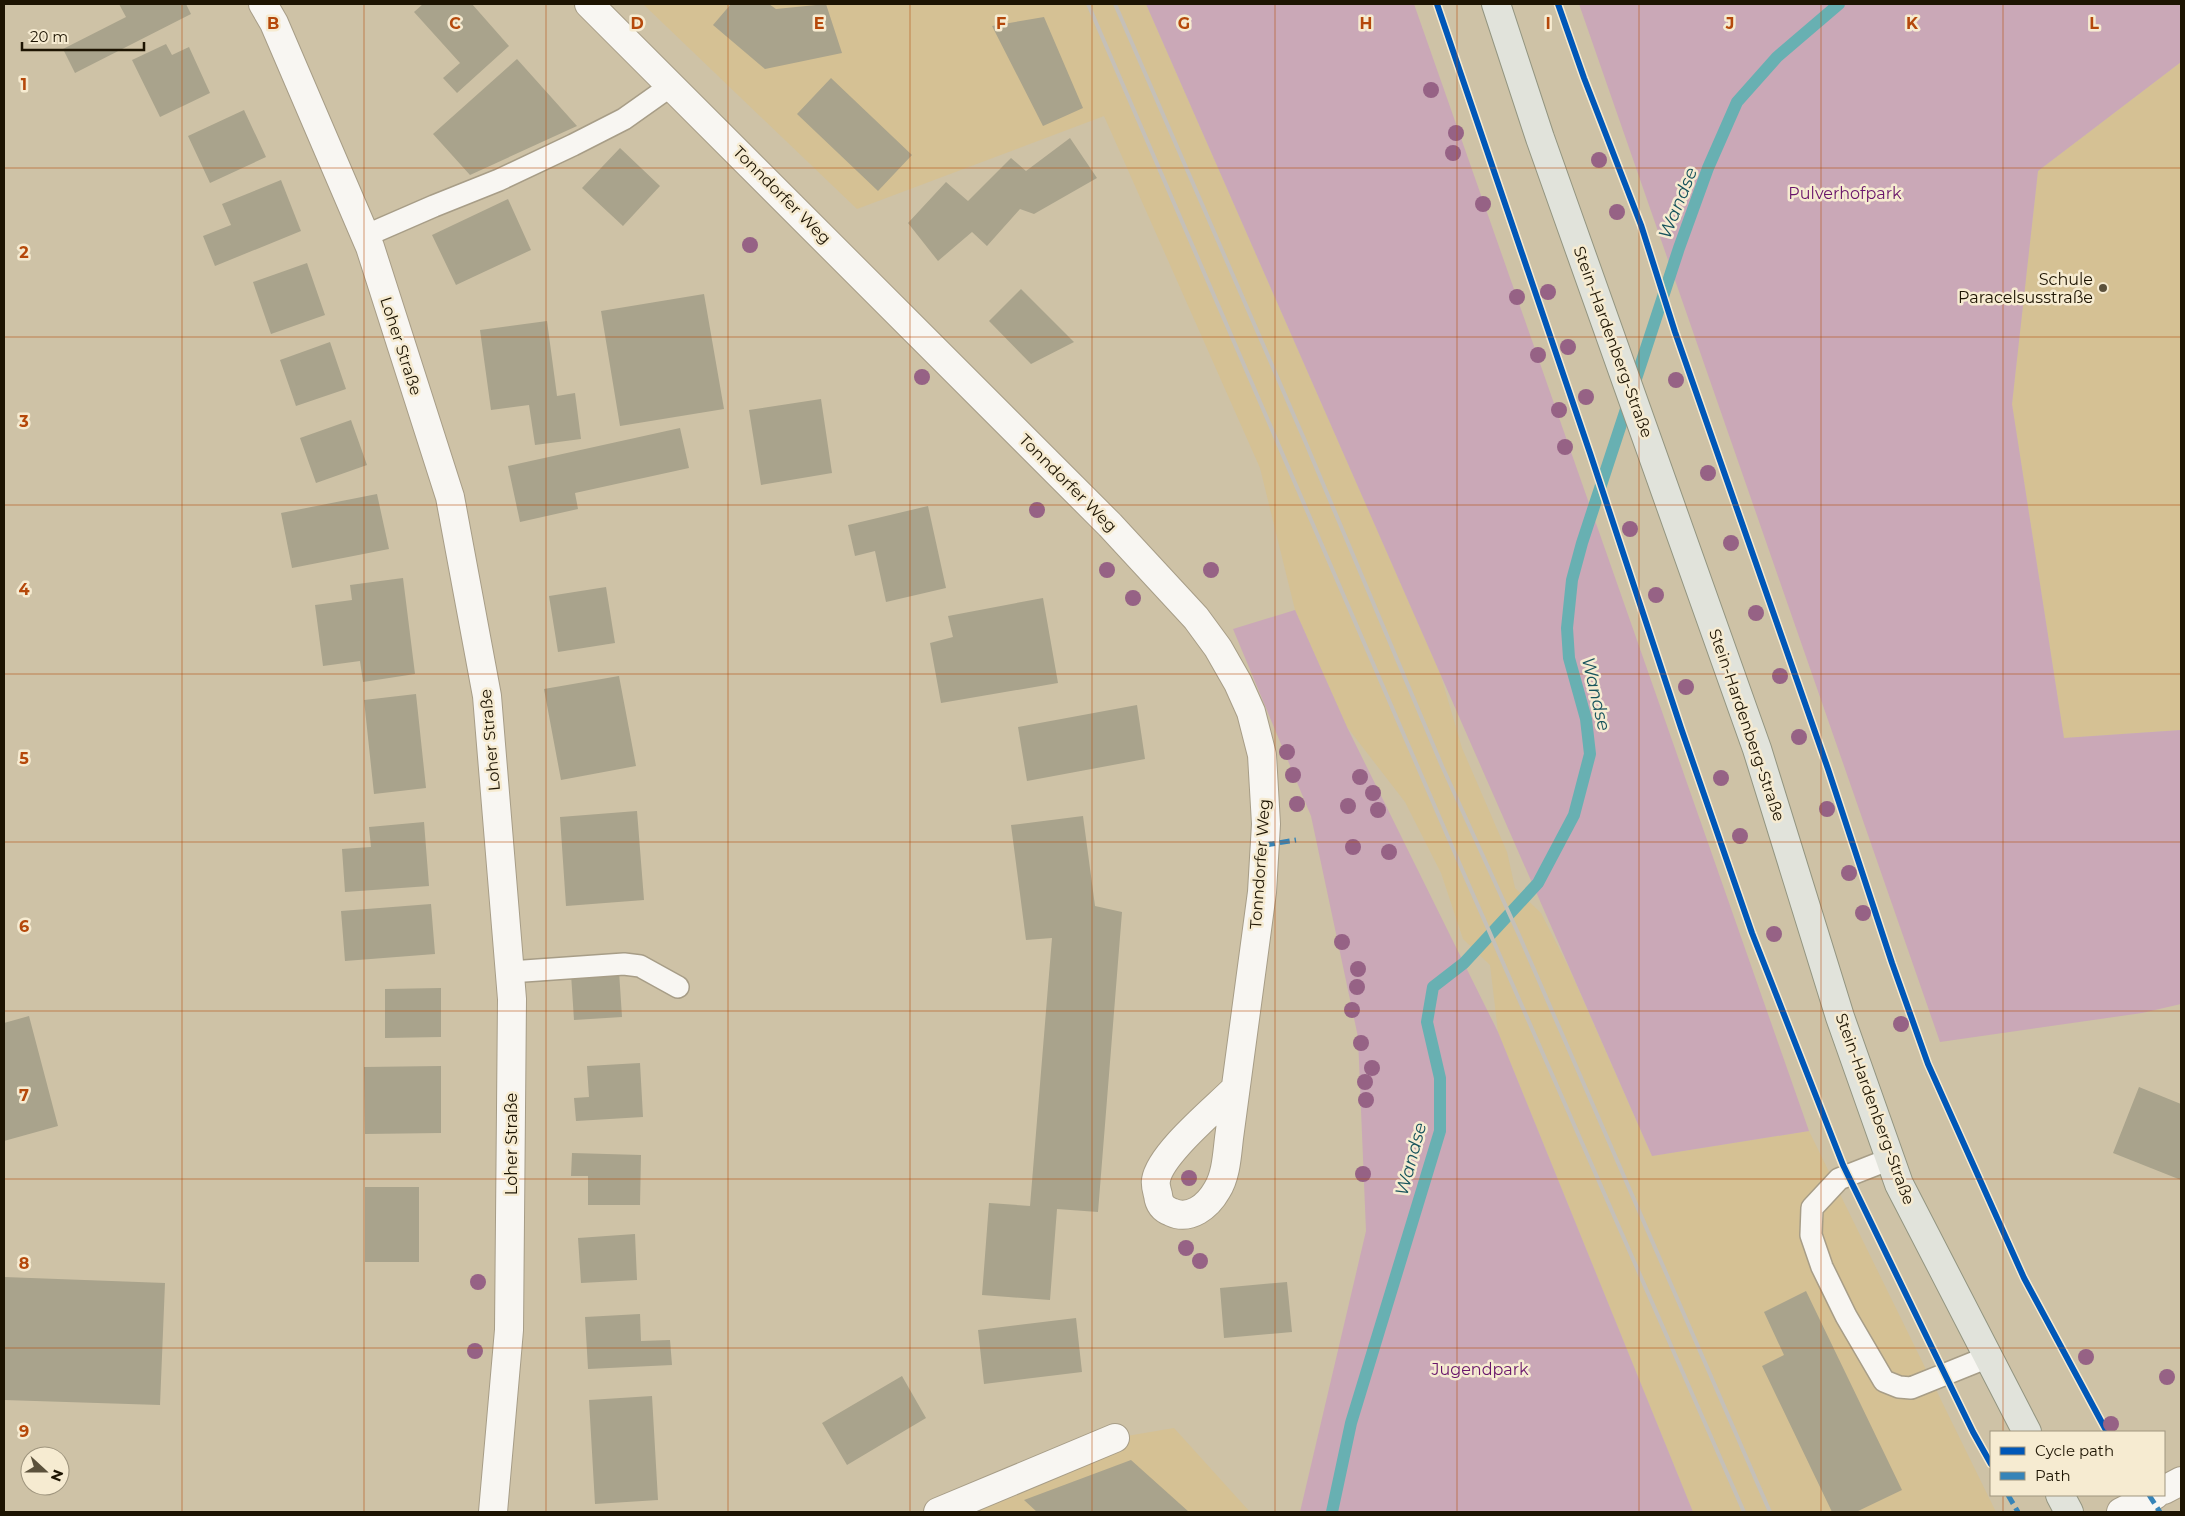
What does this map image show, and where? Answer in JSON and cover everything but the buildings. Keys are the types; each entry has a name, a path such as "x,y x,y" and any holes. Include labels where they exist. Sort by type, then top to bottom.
{"main road":[{"name":"Stein-Hardenberg-Straße","path":"1496,4 1540,138 1757,749 1840,1017 1899,1184 2026,1431"},
{"path":"2061,1496 2069,1512"}],"street":[{"name":"Loher Straße","path":"263,4 274,23 365,236 450,497 487,696 512,999 509,1330 493,1512"},
{"name":"Tonndorfer Weg","path":"589,4 672,85 1166,584 1207,633 1238,683 1251,712 1262,755 1266,824 1262,892 1235,1089"},
{"path":"938,1512 1115,1438"},
{"path":"2165,1489 2181,1481"},
{"path":"2121,1512 2153,1496"}],"lane":[{"path":"365,236 500,180 624,119 672,85"},
{"path":"510,972 624,964 640,966 678,987"},
{"path":"1890,1158 1839,1179 1812,1208 1811,1235 1822,1267 1842,1308 1884,1380 1900,1388 1911,1388 1988,1357"}],"shaded area":[{"path":"643,4 1146,4 1440,673 1462,748 1507,852 1515,888 1541,913 1569,968 1652,1156 1809,1131 1996,1512 1693,1512 1498,1032 1490,965 1463,939 1441,873 1405,802 1347,727 1295,610 1260,468 1104,116 857,209"},
{"name":"Schule Paracelsusstraße","path":"2181,62 2181,730 2064,738 2012,404 2038,171"},
{"path":"1174,1428 1250,1512 938,1512 1115,1438"}],"green space":[{"path":"1146,4 1414,4 1809,1131 1652,1156"},
{"name":"Pulverhofpark","path":"1579,4 2181,4 2181,62 2038,171 2012,404 2064,738 2181,730 2181,1004 2142,1013 1940,1042"},
{"name":"Jugendpark","path":"1295,610 1347,727 1498,1032 1693,1512 1300,1512 1366,1231 1358,1037 1311,816 1233,629"}],"waterway":[{"name":"Wandse","path":"1332,1512 1351,1423 1440,1131 1440,1078 1427,1022 1433,987 1464,963 1538,883 1574,815 1590,754 1586,719 1569,658 1567,628 1572,580 1582,543 1679,248 1708,168 1737,102 1777,57 1839,4"}],"railway":[{"path":"1088,4 1461,867 1744,1512"},
{"path":"1115,4 1305,441 1442,766 1519,935 1770,1512"}],"marked path":[{"path":"1265,845 1296,840"},
{"path":"2009,1496 2018,1512"},
{"path":"2150,1496 2160,1512"}],"cycle path":[{"path":"1437,4 1752,933 1843,1165 1973,1432 1990,1462"},
{"path":"1558,4 1584,78 1641,225 1675,332 1828,769 1892,963 1928,1064 2024,1278 2106,1431"}],"place":[{"name":"Schule Paracelsusstraße","path":"2103,288"}]}
